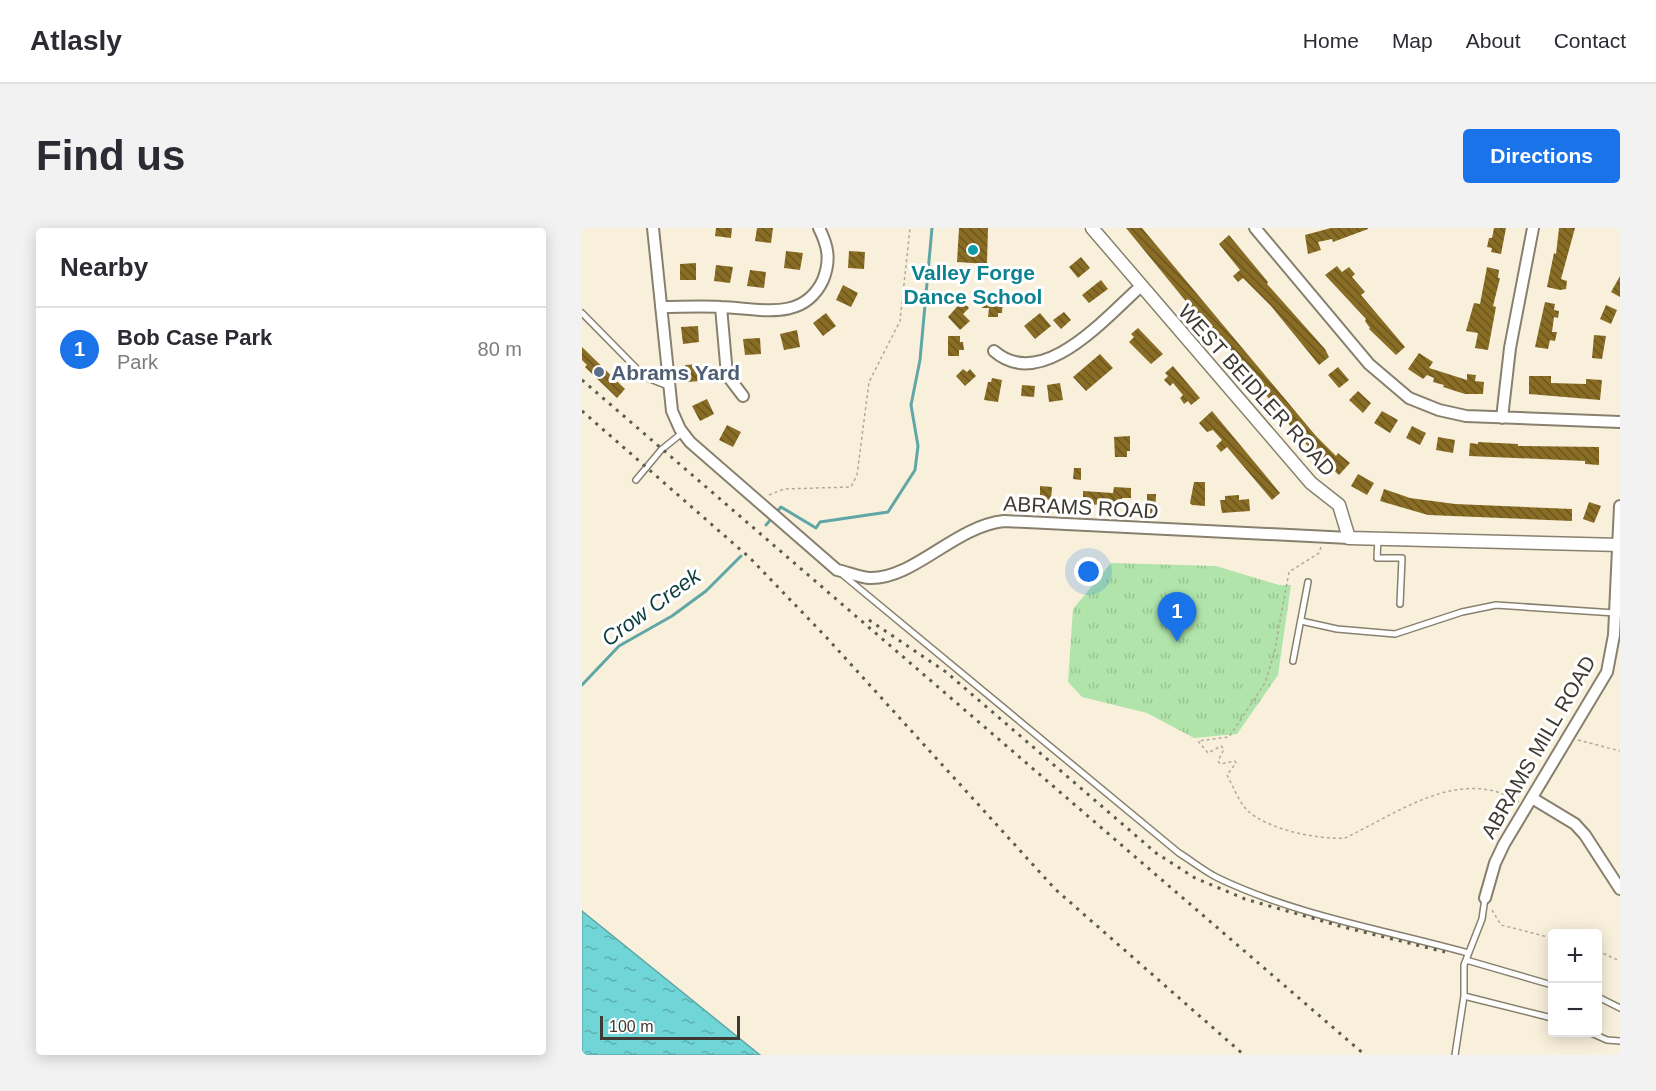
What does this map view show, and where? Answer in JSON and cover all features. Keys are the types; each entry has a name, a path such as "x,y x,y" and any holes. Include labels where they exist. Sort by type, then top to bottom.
{"street":[{"name":"ABRAMS ROAD","path":"652,228 673,416 682,433 767,511 837,570 869,578 883,576 915,563 967,531 1004,521 1349,538"},
{"path":"661,307 721,307 773,311 801,305 819,287 828,266 828,246 819,228"},
{"name":"WEST BEIDLER ROAD","path":"1092,228 1311,483 1339,505 1349,538"},
{"path":"1502,417 1510,348 1533,228"},
{"path":"1262,231 1386,381 1409,398 1438,410 1466,416 1620,422"},
{"path":"994,351 1004,359 1040,362 1054,358 1076,344 1140,286"},
{"path":"721,307 727,375 744,396"},
{"name":"ABRAMS MILL ROAD","path":"1488,902 1499,853 1607,672 1612,657 1620,506"},
{"path":"1349,538 1619,545"},
{"path":"1532,798 1575,824 1586,835 1620,889"}],"lane":[{"path":"582,313 645,377 670,387"},
{"path":"636,480 662,450 682,433"},
{"path":"1378,539 1377,558 1402,558 1400,604"},
{"path":"837,570 1179,853 1216,877 1280,902 1467,956 1548,984"},
{"path":"1293,661 1308,582"},
{"path":"1301,621 1337,629 1395,634 1462,612 1496,605 1615,613"},
{"path":"1455,1055 1464,996 1463,972 1488,902"},
{"path":"1464,996 1548,1017"},
{"path":"1602,999 1620,1008"},
{"path":"1600,1037 1620,1041"}],"path":[{"path":"756,501 784,489 851,487 857,475 869,382 900,321 910,228"},
{"path":"1321,538 1319,553 1289,572 1274,654 1265,683 1229,737 1198,741 1208,753 1221,746 1224,749 1218,761 1220,764 1235,761 1236,764 1227,775 1243,804 1253,814 1269,823 1325,839 1334,839 1345,838 1420,800 1465,788 1494,789 1519,802"},
{"path":"1578,740 1620,751"},
{"path":"1488,902 1493,916 1501,925 1548,937"},
{"path":"1602,953 1620,961"}],"green space":[{"path":"1111,563 1216,566 1279,585 1291,585 1278,675 1237,734 1194,738 1147,713 1082,697 1068,682 1073,609"}],"water":[{"path":"582,911 760,1055 582,1055"}],"building":[{"path":"716,228 732,228 731,238 715,236"},
{"path":"757,228 773,228 771,243 755,241"},
{"path":"959,228 988,228 987,264 957,262"},
{"path":"1126,228 1142,228 1316,436 1336,456 1338,453 1350,463 1339,475 1313,452 1287,422 1227,345 1224,348"},
{"path":"1331,228 1368,229 1333,242 1332,239 1318,242 1321,250 1308,254 1305,235"},
{"path":"1494,228 1506,228 1501,254 1491,252 1492,248 1487,247"},
{"path":"1559,228 1575,228 1561,279 1567,281 1566,289 1560,290 1547,287 1554,253 1556,254"},
{"path":"1229,235 1268,282 1267,284 1325,349 1329,357 1319,365 1271,306 1243,278 1238,282 1233,276 1240,270 1219,244"},
{"path":"786,251 803,253 800,270 784,268"},
{"path":"849,251 865,252 864,269 848,268"},
{"path":"1081,257 1090,268 1078,278 1069,267"},
{"path":"696,263 696,280 680,280 680,264"},
{"path":"716,265 733,267 730,283 714,281"},
{"path":"1337,266 1342,272 1349,267 1355,274 1352,277 1365,292 1361,295 1405,347 1396,355 1369,329 1366,319 1325,275"},
{"path":"1487,267 1499,270 1498,278 1500,278 1493,306 1496,307 1488,350 1475,348 1478,333 1466,331 1474,303 1480,304"},
{"path":"750,270 766,272 764,288 747,286"},
{"path":"1620,276 1620,297 1611,292"},
{"path":"1101,280 1108,289 1089,303 1082,295"},
{"path":"843,285 858,293 851,307 836,300"},
{"path":"982,297 1003,298 1002,313 998,313 998,317 988,317 989,308 982,308"},
{"path":"962,301 969,308 963,314 970,321 960,330 948,317"},
{"path":"1545,302 1555,304 1554,310 1559,311 1558,318 1554,317 1552,332 1557,332 1555,341 1550,340 1548,349 1535,347"},
{"path":"1606,305 1617,310 1611,324 1600,319"},
{"path":"1064,312 1071,320 1061,329 1053,320"},
{"path":"826,313 836,326 823,336 813,323"},
{"path":"1040,313 1051,326 1035,339 1024,326"},
{"path":"698,326 699,342 683,344 681,327"},
{"path":"1138,328 1163,354 1151,364 1129,342 1134,337 1131,334"},
{"path":"797,330 800,347 784,350 780,334"},
{"path":"1594,335 1606,336 1602,359 1592,358"},
{"path":"948,336 960,336 964,350 959,350 959,356 948,356"},
{"path":"760,338 761,354 745,355 743,339"},
{"name":"Abrams Yard","path":"582,347 625,389 617,398 585,367 587,365 582,360"},
{"path":"1419,353 1433,362 1429,368 1467,380 1467,374 1476,375 1475,381 1484,382 1483,394 1465,394 1443,387 1444,385 1433,382 1434,378 1427,375 1423,379 1408,369"},
{"path":"1100,354 1113,368 1086,391 1073,377"},
{"path":"701,364 702,381 686,382 685,365"},
{"path":"1173,366 1200,398 1191,405 1188,401 1184,404 1180,398 1183,395 1173,383 1170,386 1164,380 1168,376 1165,373"},
{"path":"1338,367 1349,380 1339,388 1328,375"},
{"path":"963,369 967,372 970,369 976,376 965,386 956,376"},
{"path":"1529,376 1551,376 1551,383 1586,384 1586,379 1602,380 1600,400 1529,394"},
{"path":"992,378 1002,380 998,402 984,400 988,382 991,382"},
{"path":"1060,383 1063,400 1049,402 1047,385"},
{"path":"1022,385 1035,386 1034,397 1021,396"},
{"path":"1358,391 1371,403 1363,413 1349,400"},
{"path":"707,399 714,414 700,421 692,406"},
{"path":"1212,411 1280,493 1272,500 1227,447 1221,452 1216,446 1222,440 1213,430 1207,432 1199,423"},
{"path":"1382,411 1398,420 1390,433 1374,423"},
{"path":"727,425 741,432 733,447 719,440"},
{"path":"1412,426 1426,433 1420,445 1406,438"},
{"path":"1130,436 1130,451 1127,451 1127,457 1115,457 1114,437"},
{"path":"1438,437 1455,440 1453,453 1436,450"},
{"path":"1478,442 1518,444 1518,446 1599,447 1599,465 1585,464 1585,461 1469,456 1470,443 1478,444"},
{"path":"1074,468 1081,468 1081,480 1073,479"},
{"path":"1358,474 1374,483 1367,495 1351,486"},
{"path":"1194,482 1205,482 1205,506 1190,503"},
{"path":"1040,486 1052,487 1051,500 1040,499"},
{"path":"1114,487 1131,488 1131,498 1122,498 1122,506 1083,504 1083,491 1113,493"},
{"path":"1384,489 1410,498 1455,504 1572,509 1572,521 1428,515 1380,501"},
{"path":"1147,494 1156,494 1155,520 1147,520"},
{"path":"1239,495 1239,500 1249,499 1250,511 1222,513 1220,500 1225,500 1225,496"},
{"path":"1589,502 1601,506 1594,523 1583,519"}],"waterway":[{"name":"Crow Creek","path":"776,513 781,507 816,528 820,522 888,512 915,470 918,446 911,405 920,360 932,228"},
{"name":"Crow Creek","path":"766,525 772,518"},
{"name":"Crow Creek","path":"582,685 619,646 672,616 706,591 741,556"}],"railway":[{"path":"582,380 1365,1055"},
{"path":"582,411 750,558 827,638 1055,889 1244,1055"},
{"path":"869,620 946,672 1156,853 1195,878 1245,899 1343,927 1445,952"}],"place":[{"name":"Valley Forge Dance School","path":"973,250"},
{"name":"Abrams Yard","path":"599,372"},
{"name":"Bob Case Park","path":"1177,642"}]}
